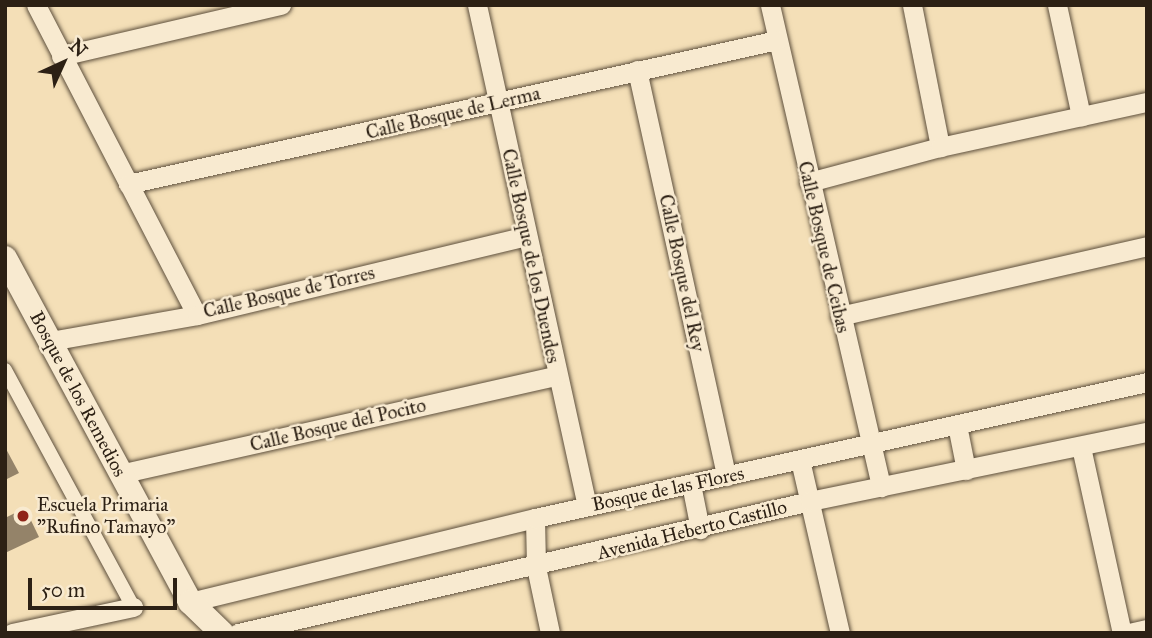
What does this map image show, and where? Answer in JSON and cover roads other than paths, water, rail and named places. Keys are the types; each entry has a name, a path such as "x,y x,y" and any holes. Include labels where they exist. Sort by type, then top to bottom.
{"street":[{"path":"36,5 197,315"},
{"path":"61,56 281,5"},
{"name":"Calle Bosque de los Duendes","path":"477,5 556,376 587,506"},
{"name":"Calle Bosque de Ceibas","path":"770,5 881,487"},
{"path":"912,5 940,147"},
{"path":"1057,5 1081,116"},
{"name":"Calle Bosque de Lerma","path":"128,184 778,40"},
{"name":"Calle Bosque del Rey","path":"637,70 726,476"},
{"path":"809,182 940,147 1147,102"},
{"name":"Calle Bosque de Torres","path":"50,341 197,315 527,236"},
{"path":"840,316 1147,246"},
{"name":"Bosque de los Remedios","path":"5,258 190,602 222,633"},
{"path":"5,370 133,607 12,633"},
{"name":"Calle Bosque del Pocito","path":"120,474 556,376"},
{"name":"Bosque de las Flores","path":"190,602 587,506 1147,382"},
{"path":"957,425 967,470"},
{"name":"Avenida Heberto Castillo","path":"238,633 701,529 810,501 1147,432"},
{"path":"1081,447 1122,633"},
{"path":"800,460 840,633"},
{"path":"691,484 701,529"},
{"path":"535,519 536,567 550,633"},
{"path":"1129,633 1147,629"}],"place":[{"name":"Escuela Primaria \"Rufino Tamayo\"","path":"23,516"}]}
